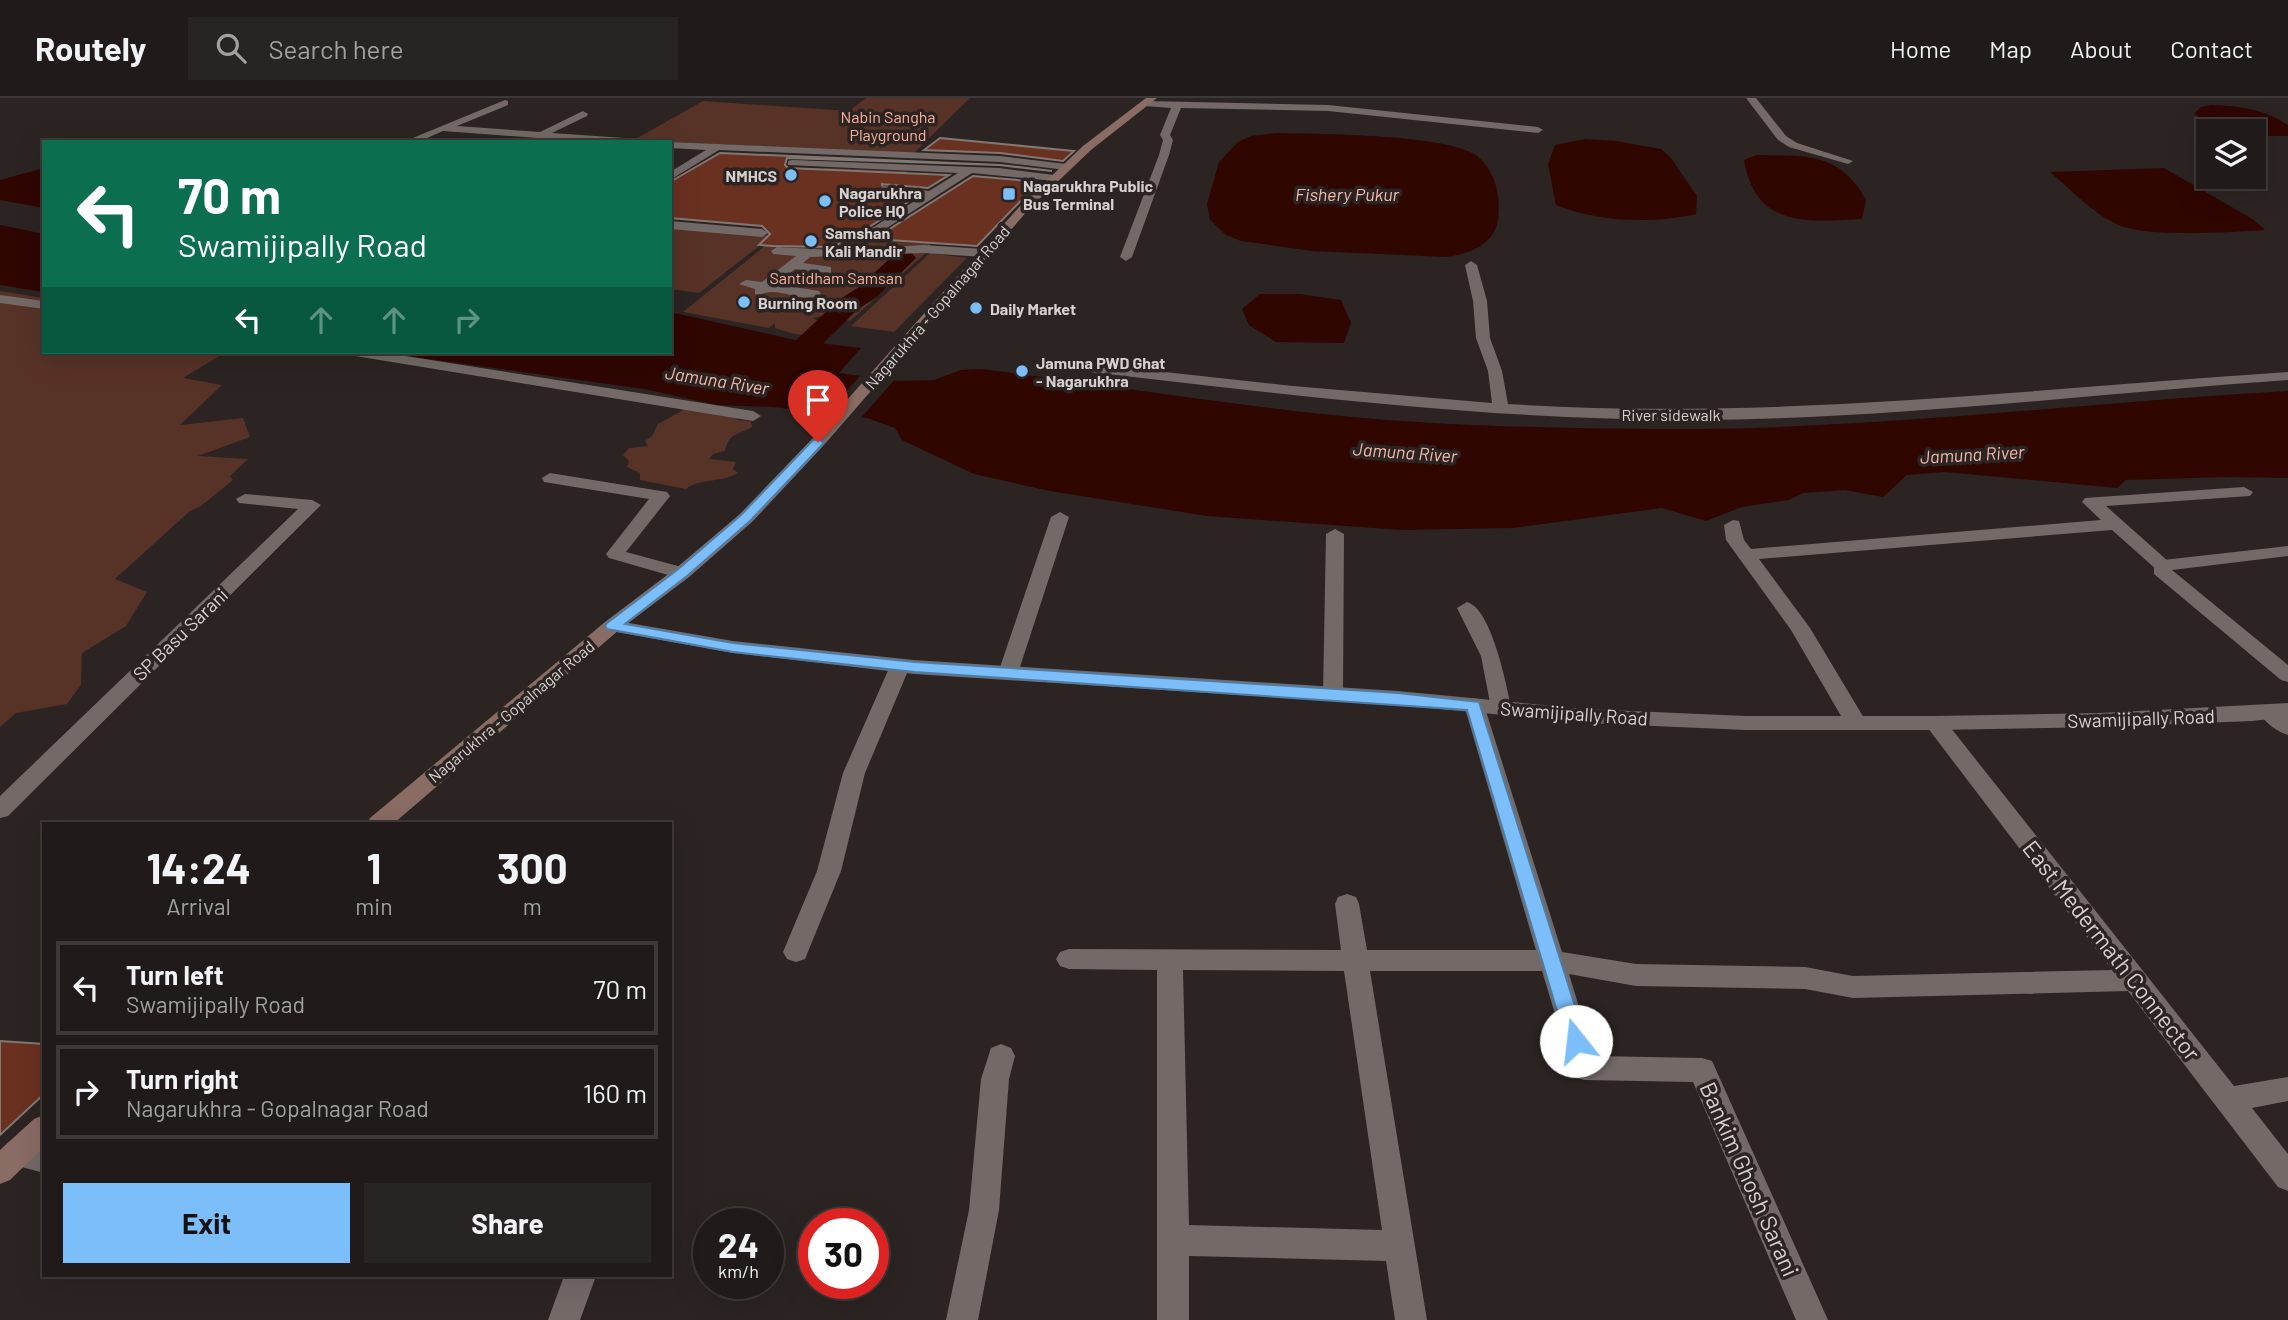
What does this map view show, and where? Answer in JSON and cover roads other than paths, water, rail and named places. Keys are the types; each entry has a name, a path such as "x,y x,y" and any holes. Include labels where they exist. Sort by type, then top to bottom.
{"main road":[{"name":"Nagarukhra - Gopalnagar Road","path":"380,822 612,626 682,573 746,518 818,442 983,253 1054,178 1150,101"},
{"path":"15,1158 42,1130"}],"street":[{"path":"1751,98 1782,138 1793,145 1848,161"},
{"path":"1150,101 1177,105 1329,103 1538,130"},
{"path":"413,140 505,103"},
{"path":"1126,257 1164,155 1168,140 1165,135 1177,105"},
{"path":"543,133 583,114"},
{"path":"442,128 618,140"},
{"path":"672,145 1000,159 1066,167"},
{"path":"672,176 715,149"},
{"path":"792,163 970,170 1054,178"},
{"path":"865,238 970,170"},
{"path":"888,188 930,195"},
{"path":"672,225 762,233"},
{"path":"777,251 830,254 924,249 983,253"},
{"path":"755,295 807,253"},
{"path":"1471,265 1480,302 1483,338 1495,371 1501,408"},
{"path":"760,270 826,270"},
{"path":"746,284 814,294"},
{"path":"0,299 42,305"},
{"path":"367,354 753,416"},
{"name":"River sidewalk","path":"1055,364 1501,408 1693,415 1841,411 2288,376"},
{"path":"551,478 661,496 615,554 682,573"},
{"path":"2244,492 2091,502 2163,566 2288,551"},
{"name":"SP Basu Sarani","path":"0,810 312,505 245,499"},
{"path":"1008,673 1060,517"},
{"path":"1747,555 2115,524"},
{"path":"1733,525 1735,540 1800,628 1856,723"},
{"path":"1334,694 1335,534"},
{"path":"2163,566 2163,574 2288,675"},
{"path":"1467,608 1491,656 1501,708"},
{"name":"Swamijipally Road","path":"612,626 733,647 900,666 1334,694 1585,716 1746,723 1936,723 2100,720 2278,711"},
{"path":"796,952 829,871 855,773 900,666"},
{"name":"Bankim Ghosh Sarani","path":"1474,705 1584,1068 1702,1070 1812,1320"},
{"path":"2278,711 2288,728"},
{"name":"East Medermath Connector","path":"1936,723 2288,1177"},
{"path":"1347,904 1411,1320"},
{"path":"1069,959 1552,961 1636,975 1805,978 1853,987 2134,979"},
{"path":"1170,960 1173,1320"},
{"path":"962,1320 984,1210 995,1079 1001,1056"},
{"path":"2227,1100 2288,1089"},
{"path":"1174,1240 1400,1246"},
{"path":"564,1320 580,1277"}],"water":[{"path":"2211,105 2242,108 2270,115 2288,125 2288,136 2266,136 2266,119 2203,119 2194,114 2201,107"},
{"name":"Fishery Pukur","path":"1277,133 1412,139 1462,149 1477,156 1493,177 1499,202 1496,228 1479,247 1447,257 1312,251 1241,241 1226,235 1210,220 1207,204 1219,162 1238,142 1251,136"},
{"path":"1585,139 1661,149 1671,158 1697,196 1696,214 1662,219 1625,220 1589,215 1556,205 1548,164 1555,145"},
{"path":"1757,155 1806,157 1833,165 1856,184 1866,200 1862,219 1803,220 1772,209 1760,198 1750,182 1744,160"},
{"path":"2164,168 2196,189 2254,220 2265,230 2190,233 2133,229 2101,215 2050,172"},
{"path":"42,169 42,208 0,200 0,180"},
{"path":"0,225 42,234 42,292 0,285"},
{"path":"1260,294 1300,294 1341,300 1351,323 1344,343 1276,342 1249,325 1242,309"},
{"name":"Jamuna River","path":"672,312 795,340 861,348 839,373 898,381 934,380 961,370 981,369 1296,411 1379,419 1534,427 1650,429 1810,426 2288,391 2288,478 2126,480 2117,488 1945,472 1907,475 1883,497 1845,490 1803,493 1789,500 1742,507 1706,521 1662,508 1513,528 1401,530 1207,516 1050,491 974,474 902,440 895,428 867,418 773,407 717,405 644,389 392,354 672,354"}],"waterway":[{"name":"Jamuna River","path":"774,376 849,304 868,292 904,258"}],"place":[{"name":"NMHCS","path":"791,175"},
{"name":"Nagarukhra Public Bus Terminal","path":"1009,194"},
{"name":"Nagarukhra Police HQ","path":"825,201"},
{"name":"Samshan Kali Mandir","path":"811,241"},
{"name":"Burning Room","path":"744,302"},
{"name":"Daily Market","path":"976,308"},
{"name":"Jamuna PWD Ghat - Nagarukhra","path":"1022,371"}],"park label":[{"name":"Nabin Sangha Playground","path":"888,125"},
{"name":"Santidham Samsan","path":"836,277"}]}
